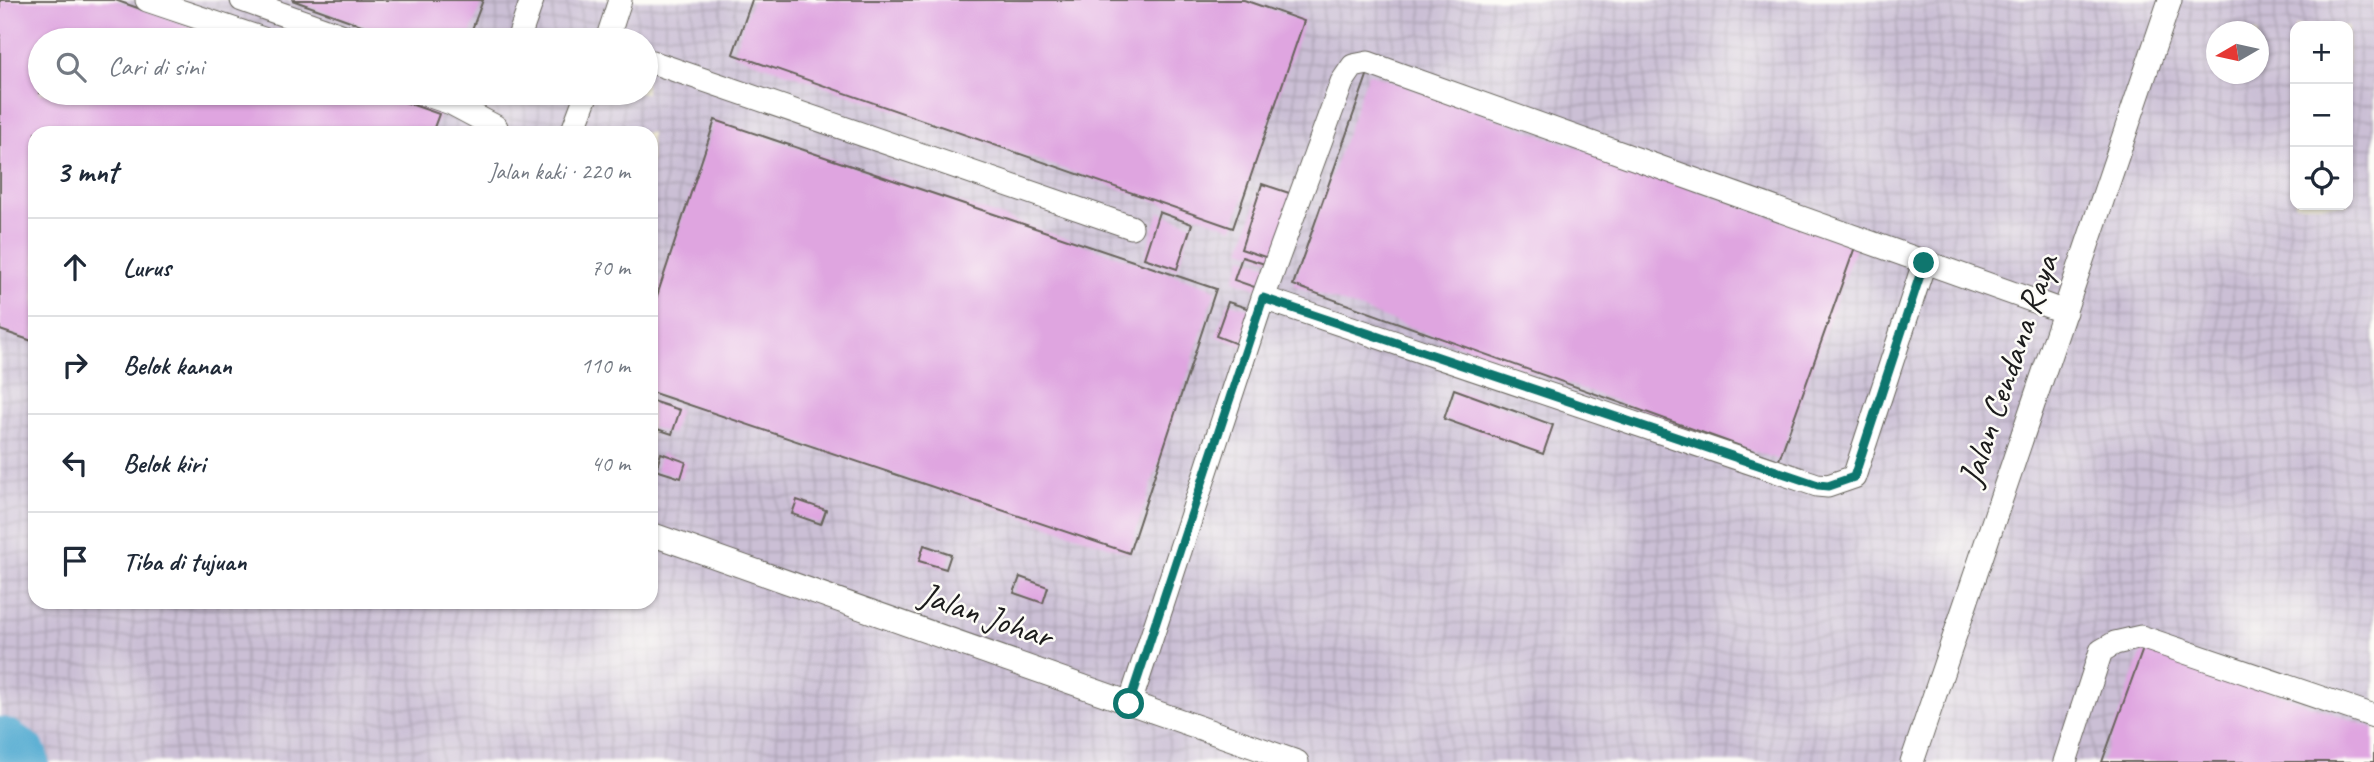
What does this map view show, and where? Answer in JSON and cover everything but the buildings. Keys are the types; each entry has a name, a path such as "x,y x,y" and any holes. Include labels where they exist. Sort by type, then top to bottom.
{"lane":[{"path":"147,0 230,28"},
{"path":"242,0 321,28"},
{"path":"522,28 532,0"},
{"path":"611,28 620,0"},
{"name":"Jalan Cendana Raya","path":"1912,762 2170,0"},
{"path":"1129,704 1263,298 1342,82 1353,66 1368,63 2065,312"},
{"path":"658,64 1131,227"},
{"path":"455,105 494,126"},
{"path":"574,126 581,105"},
{"path":"1263,298 1818,485 1828,486 1854,477 1924,263"},
{"name":"Jalan Johar","path":"658,536 1297,762"},
{"path":"2065,762 2101,650 2115,643 2141,637 2374,716"}],"shaded area":[{"path":"0,0 2374,0 2374,762 0,762"}],"waterway":[{"path":"0,752 14,762"}],"route":[{"path":"1129,704 1263,298 1818,485 1828,486 1854,477 1924,263"}]}
